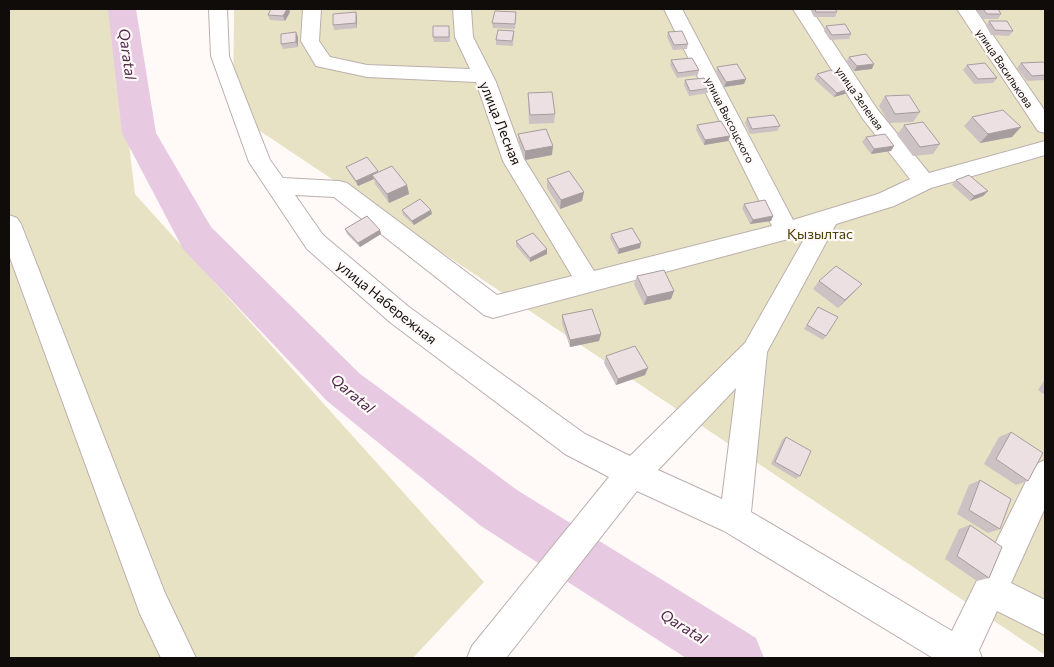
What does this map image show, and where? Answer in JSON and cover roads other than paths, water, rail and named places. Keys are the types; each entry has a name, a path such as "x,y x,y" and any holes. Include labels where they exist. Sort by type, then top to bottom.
{"street":[{"name":"улица Набережная","path":"218,9 220,56 260,162 315,242 400,315 575,444 628,479 678,496 735,520 962,656"},
{"path":"312,9 310,41 323,62 367,71 483,76"},
{"name":"улица Лесная","path":"462,9 464,37 483,76 514,162 554,223 588,282"},
{"name":"улица Высоцского","path":"673,9 787,231"},
{"name":"улица Зеленая","path":"802,9 870,114 924,182"},
{"name":"улица Василькова","path":"966,9 1045,126"},
{"path":"277,186 339,189 493,307 787,231 886,200 924,182 1045,148"},
{"path":"484,658 628,479 754,351 828,218"},
{"path":"9,224 152,602 179,658"},
{"path":"735,520 754,351"},
{"path":"962,656 990,590 1045,475"},
{"path":"990,590 1045,618"}],"waterway":[{"name":"Qaratal","path":"122,9 139,133 197,238 343,387 499,508 736,658"}],"park label":[{"name":"Қызылтас","path":"820,233"}]}
